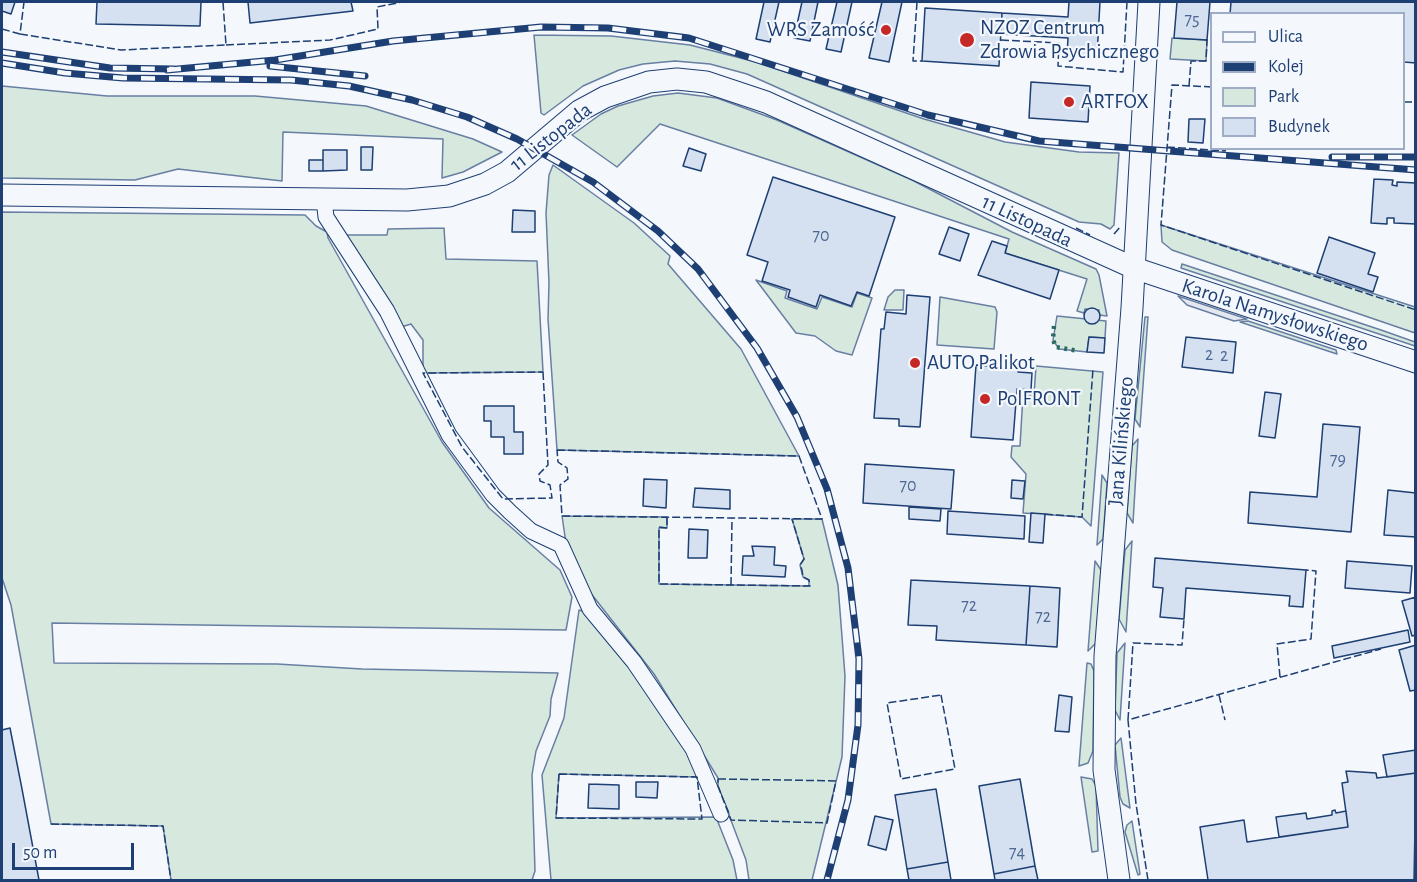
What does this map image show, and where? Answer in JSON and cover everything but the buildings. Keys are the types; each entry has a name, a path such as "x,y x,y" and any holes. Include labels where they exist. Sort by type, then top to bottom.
{"street":[{"name":"Jana Kilińskiego","path":"1119,880 1102,738 1106,633 1134,267 1149,2"},
{"name":"11 Listopada","path":"2,195 418,200 450,196 475,188 514,167 579,111 605,96 649,82 691,80 723,86 766,102 1134,267"},
{"path":"324,199 326,217 387,311 449,435 493,495 510,512 531,531 561,545 590,609 634,662 693,749 721,814"},
{"name":"Karola Namysłowskiego","path":"1134,267 1416,362"}],"green space":[{"path":"534,35 611,36 690,45 756,62 924,119 1005,142 1079,152 1119,153 1114,225 1110,229 1101,224 1079,222 747,74 710,64 675,61 643,64 619,70 583,86 544,115 541,113"},
{"path":"1172,38 1207,40 1206,61 1170,59"},
{"path":"2,86 107,96 255,96 366,106 473,139 502,152 463,172 442,178 443,139 283,132 282,181 178,169 135,180 2,178"},
{"path":"678,93 717,98 777,120 912,180 1012,232 1096,269 1107,316 1099,315 1099,310 1085,309 1084,313 1077,311 1087,279 1005,253 1009,239 660,124 617,167 572,135 601,114 618,106 653,96"},
{"path":"553,165 634,223 670,256 668,264 741,349 799,456 557,450 548,319 546,213 549,175"},
{"path":"2,212 305,215 316,226 327,232 328,238 442,442 489,508 560,570 572,597 566,630 52,623 54,663 277,664 362,669 558,673 551,699 550,716 536,751 532,775 535,871 532,880 171,880 163,826 51,824 11,605 2,578"},
{"path":"1161,225 1415,307 1415,333 1172,250 1162,242"},
{"path":"444,228 446,259 537,261 543,372 423,373 423,340 411,324 401,327 344,235 387,235 388,229"},
{"path":"1182,264 1381,330 1415,342 1415,346 1181,268"},
{"path":"756,280 787,291 785,298 817,309 822,297 852,307 857,293 872,298 852,355 836,351 815,336 796,333"},
{"path":"895,290 904,290 903,310 884,310 888,297"},
{"path":"940,297 995,307 997,312 994,349 937,345"},
{"path":"1057,316 1106,321 1105,338 1089,337 1087,352 1059,349 1053,340"},
{"path":"1145,317 1148,317 1140,427 1135,419"},
{"path":"1248,321 1336,350 1337,354 1240,322"},
{"path":"1036,366 1103,372 1091,526 1082,517 1023,513 1026,474 1011,457 1012,446 1020,446 1023,395 1034,395"},
{"path":"1138,439 1133,523 1127,513 1132,446"},
{"path":"1102,475 1107,483 1103,539 1097,545"},
{"path":"562,516 667,517 667,528 659,528 659,584 809,586 809,580 803,577 800,565 804,559 792,519 822,519 838,585 845,676 842,757 812,880 749,880 746,860 718,786 718,778 654,674 582,582 567,550"},
{"path":"1132,541 1126,632 1119,619 1125,550"},
{"path":"1095,561 1101,570 1096,643 1088,651"},
{"path":"579,610 588,613 682,738 697,777 559,774 556,818 716,817 733,860 737,880 551,880 542,775 564,718"},
{"path":"1125,643 1120,720 1115,710 1117,653"},
{"path":"1087,663 1091,664 1094,671 1093,751 1088,763 1079,766"},
{"path":"1121,738 1130,808 1123,804 1120,797 1115,745"},
{"path":"1081,777 1092,779 1096,786 1098,851 1092,852"},
{"path":"1132,821 1140,874 1138,875 1125,832 1127,825"}],"shaded area":[{"path":"1178,296 1247,319 1234,321 1187,305"}],"railway":[{"path":"167,70 275,60 393,41 541,27 608,28 689,38 928,115 1039,141 1416,170"},
{"path":"2,52 110,68 174,69"},
{"path":"2,63 65,73 123,78 291,80 349,86 412,100 467,117 517,139 593,182 658,231 698,269 757,348 797,417 827,489 848,568 859,659 858,725 848,800 827,880"},
{"path":"270,66 365,76"},
{"path":"1332,157 1416,157"}],"hedge":[{"path":"1054,326 1053,340 1056,347 1078,351"}],"fence":[{"path":"2,29 20,34 24,2"},
{"path":"20,34 121,50 226,45 223,2"},
{"path":"226,45 330,40 378,29 377,7 402,2"},
{"path":"917,2 913,61 922,61"},
{"path":"1001,40 1059,43 1058,66 1123,72 1127,2"},
{"path":"1189,86 1191,61 1206,61 1207,40 1204,40"},
{"path":"1210,87 1172,85 1161,225 1416,310"},
{"path":"1405,102 1416,102"},
{"path":"1167,147 1210,150"},
{"path":"1210,150 1225,150"},
{"path":"1114,234 1121,226"},
{"path":"1076,228 1090,235"},
{"path":"1045,514 1082,517 1093,369"},
{"path":"543,372 548,465 539,474 540,481 550,485 552,498 503,499 462,447 423,373 543,372"},
{"path":"557,450 799,456 822,519 562,516 560,485 568,479 567,468 558,462 557,450"},
{"path":"667,517 667,528 659,527 659,584 810,586 809,580 803,577 800,565 804,559 792,519"},
{"path":"731,585 732,518"},
{"path":"1280,677 1277,644 1311,639 1316,571 1306,570"},
{"path":"1128,720 1133,643 1182,645 1184,619"},
{"path":"1148,880 1136,804 1128,720 1381,649"},
{"path":"941,695 955,769 901,779 887,703 941,695"},
{"path":"1219,695 1225,720"},
{"path":"559,774 697,777 702,819 556,818 559,774"},
{"path":"718,779 786,780 836,781 827,823 731,820 718,786 718,779"},
{"path":"51,824 163,826 171,880"}],"place":[{"name":"WRS Zamość","path":"886,30"},
{"name":"NZOZ Centrum Zdrowia Psychicznego","path":"967,40"},
{"name":"ARTFOX","path":"1069,102"},
{"name":"AUTO Palikot","path":"915,363"},
{"name":"PolFRONT","path":"985,399"}]}
